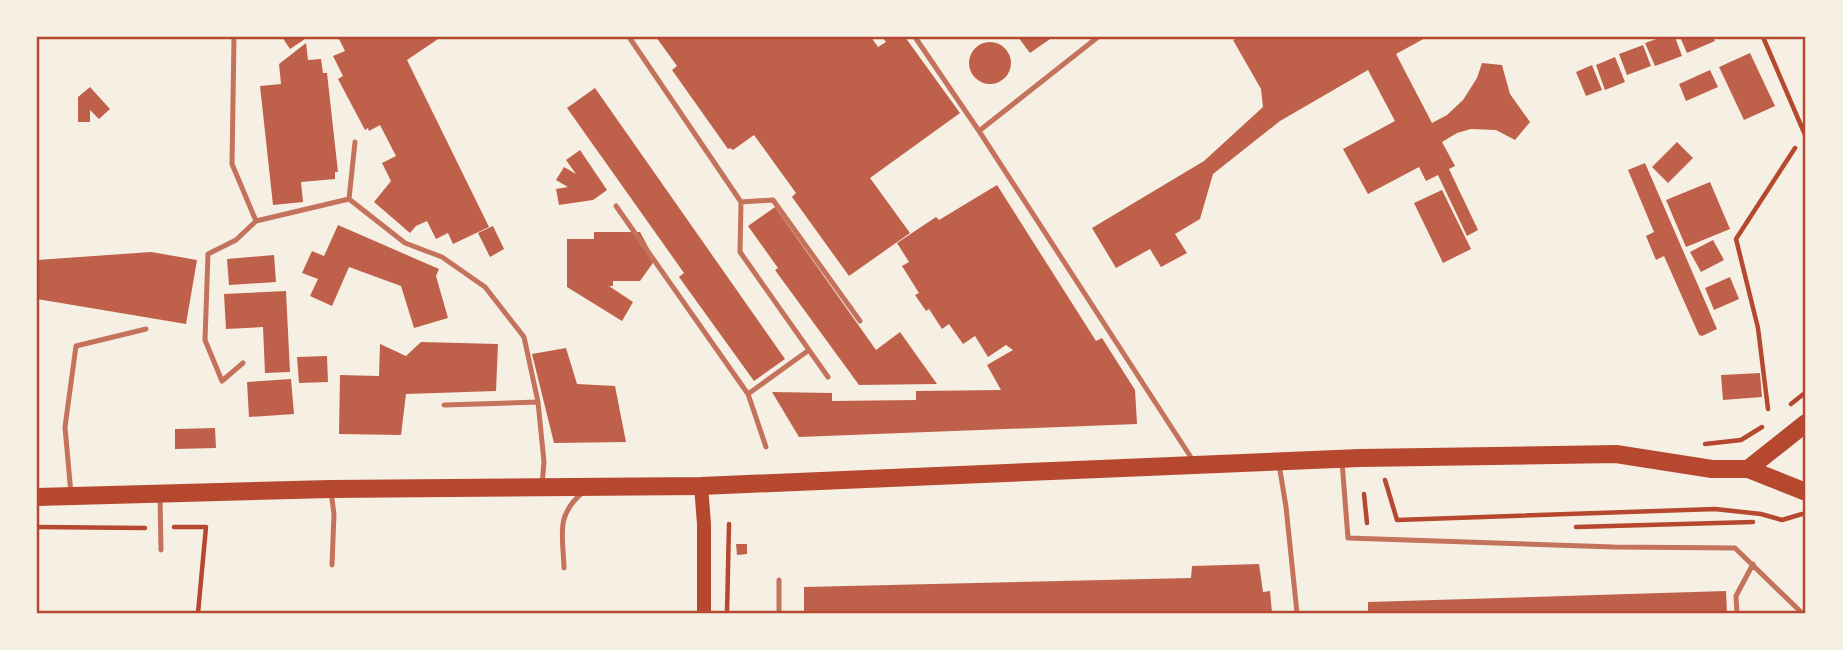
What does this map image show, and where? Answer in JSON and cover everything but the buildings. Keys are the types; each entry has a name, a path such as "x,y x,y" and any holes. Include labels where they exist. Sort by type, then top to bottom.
{"main road":[{"path":"1748,469 1806,423"},
{"path":"37,497 330,489 701,486 1279,461 1616,454 1712,469 1748,469 1806,492"},
{"path":"701,486 704,524 704,613"}],"lane":[{"path":"234,37 232,164 257,221"},
{"path":"629,37 741,202 740,252 828,377"},
{"path":"915,37 1195,464"},
{"path":"979,131 1098,37"},
{"path":"349,199 355,142"},
{"path":"243,363 222,382 205,340 208,254 236,240 257,221 349,199"},
{"path":"349,199 405,243 442,257 485,287 524,337 538,401 544,463 542,487"},
{"path":"741,202 773,200 860,321"},
{"path":"616,206 748,394 766,447"},
{"path":"71,497 65,427 76,346 146,329"},
{"path":"748,394 809,350"},
{"path":"444,405 538,401"},
{"path":"1342,460 1348,538 1735,548 1802,613"},
{"path":"1279,461 1297,613"},
{"path":"564,568 563,517 569,503 588,487"},
{"path":"330,489 334,514 332,565"},
{"path":"160,494 161,550"},
{"path":"1737,613 1736,596 1753,564"},
{"path":"779,580 779,613"}],"path":[{"path":"1763,37 1806,138"},
{"path":"1768,409 1758,328 1736,239 1795,148"},
{"path":"1785,409 1806,391"},
{"path":"1702,444 1741,440 1763,425"},
{"path":"1378,458 1397,520 1715,509 1761,514 1782,520 1806,513"},
{"path":"727,613 729,524"},
{"path":"37,527 206,527 198,613"}]}
